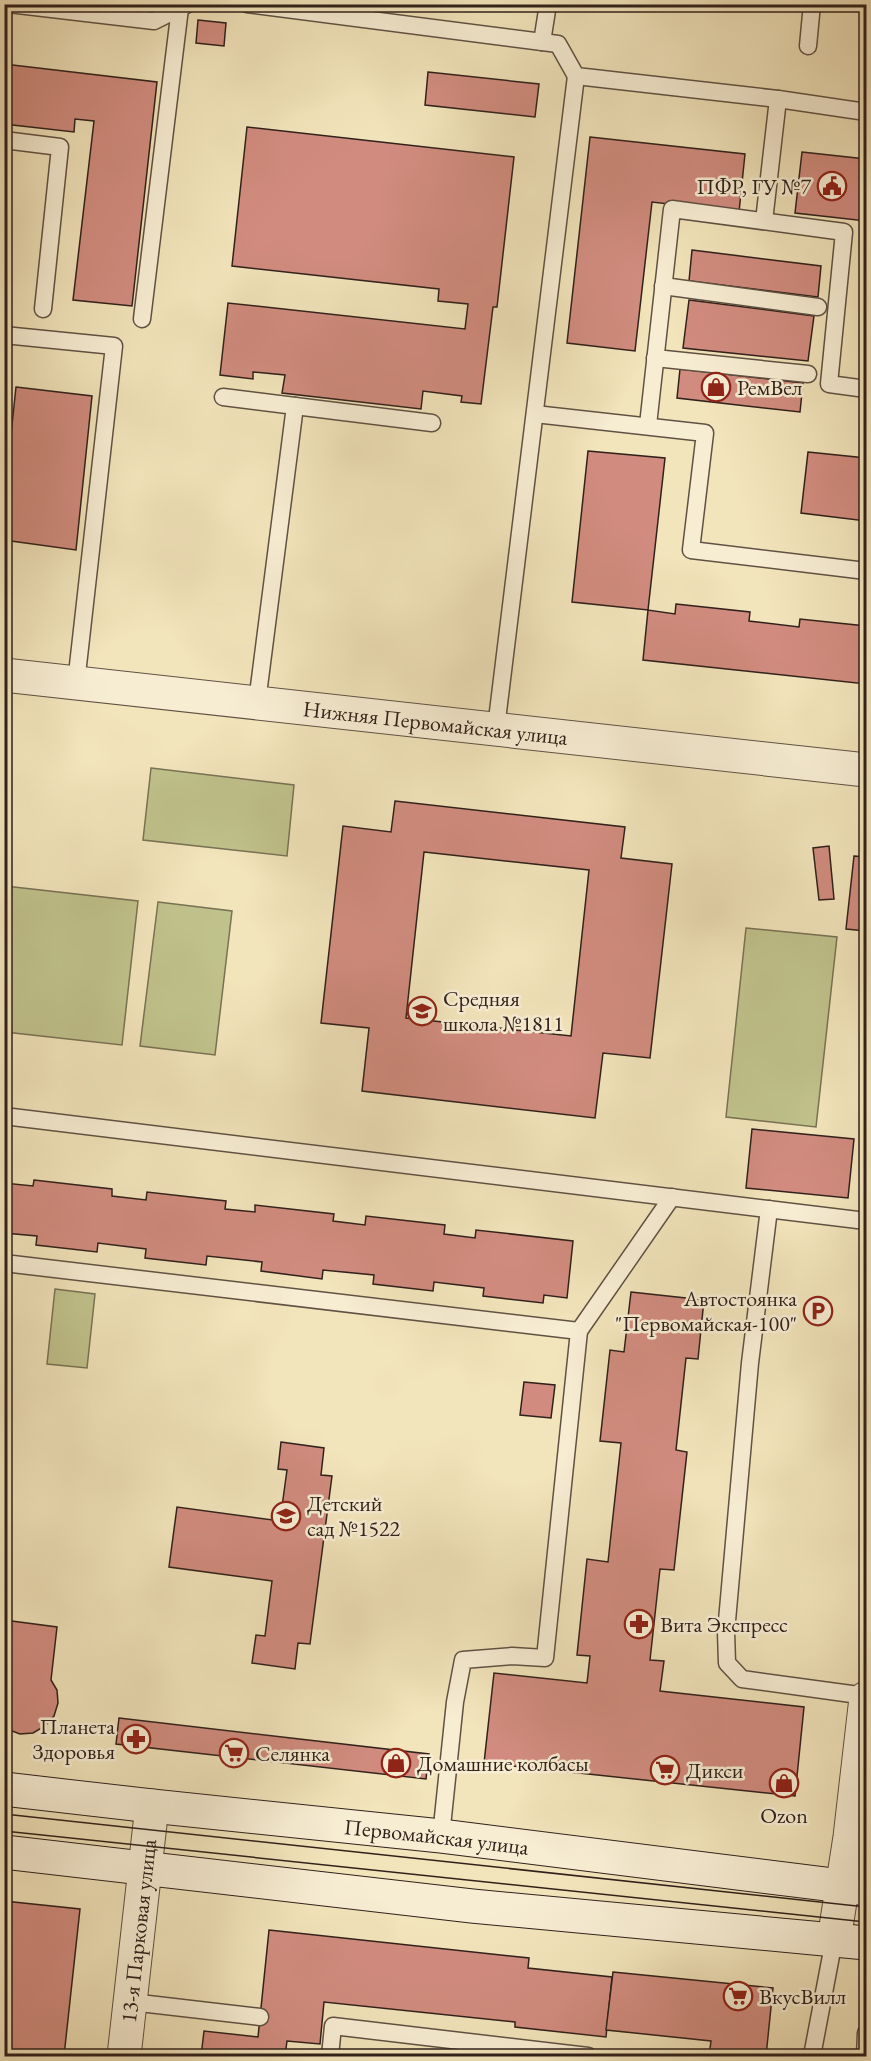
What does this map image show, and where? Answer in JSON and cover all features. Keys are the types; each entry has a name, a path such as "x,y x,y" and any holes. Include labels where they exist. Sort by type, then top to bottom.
{"main road":[{"name":"Нижняя Первомайская улица","path":"4,675 867,770"},
{"path":"834,1940 854,1887 867,1697"},
{"name":"Первомайская улица","path":"4,1789 441,1836 854,1887"},
{"name":"13-я Парковая улица","path":"124,2056 152,1806"},
{"path":"4,1852 461,1905 867,1943"}],"lane":[{"path":"9,4 153,21 183,6"},
{"path":"247,4 558,44 576,76 496,728"},
{"path":"542,42 548,4"},
{"path":"808,46 812,4"},
{"path":"142,319 183,6"},
{"path":"576,76 778,99 867,112"},
{"path":"764,221 778,99"},
{"path":"4,140 60,147 43,309"},
{"path":"648,425 672,209 844,232 829,384 867,389"},
{"path":"663,286 818,307"},
{"path":"4,335 114,346 76,683"},
{"path":"655,358 808,374"},
{"path":"223,397 432,423"},
{"path":"257,702 295,406"},
{"path":"535,414 705,433 691,550 867,571"},
{"path":"4,1116 867,1221"},
{"path":"441,1836 455,1702 463,1660 512,1656 545,1658 579,1331 672,1197"},
{"path":"769,1209 767,1288 750,1363 726,1632 727,1663 742,1679 867,1697"},
{"path":"4,1263 579,1331"},
{"path":"812,2056 834,1940"},
{"path":"131,2002 260,2017"},
{"path":"330,2056 328,2025 588,2056"},
{"path":"865,2056 867,2033"}],"green space":[{"path":"151,768 294,785 287,856 143,840"},
{"path":"5,886 138,901 122,1045 5,1032"},
{"path":"158,902 232,911 215,1055 140,1046"},
{"path":"746,928 837,937 816,1127 726,1117"},
{"path":"55,1289 95,1294 87,1368 47,1364"}],"building":[{"path":"198,20 226,23 224,46 196,43"},
{"path":"4,64 157,82 132,306 73,300 94,121 75,119 74,132 4,124"},
{"path":"428,72 539,84 535,117 425,105"},
{"path":"247,127 514,157 497,307 493,307 481,404 461,402 462,396 423,391 421,409 282,393 285,375 253,372 253,379 220,375 228,303 465,329 468,304 438,301 439,289 232,266"},
{"path":"590,137 745,154 739,212 652,202 635,351 567,343"},
{"name":"ПФР, ГУ №7","path":"802,152 866,159 866,221 795,213"},
{"path":"692,250 821,266 818,297 689,281"},
{"path":"689,300 814,316 808,361 683,348"},
{"path":"866,332 866,377 862,376"},
{"path":"680,369 803,383 800,412 677,398"},
{"path":"16,387 92,396 76,550 4,540 4,500"},
{"path":"588,451 665,458 648,610 572,602"},
{"path":"808,452 866,458 866,521 801,513"},
{"path":"676,604 750,612 749,621 799,627 800,619 866,626 866,684 643,660 648,610 675,614"},
{"path":"395,801 625,827 621,858 672,864 650,1058 603,1053 595,1118 362,1091 369,1028 321,1023 343,826 391,832","holes":["424,852 589,870 571,1036 406,1018"]},
{"path":"829,846 834,899 819,900 813,848"},
{"path":"854,856 866,857 866,931 846,929"},
{"path":"752,1129 854,1139 848,1198 746,1188"},
{"path":"34,1180 112,1189 112,1196 146,1200 147,1192 226,1201 225,1209 255,1212 255,1205 334,1214 333,1221 365,1225 366,1216 445,1225 444,1234 475,1238 476,1230 573,1241 567,1298 544,1295 543,1303 483,1296 484,1288 434,1282 433,1291 373,1284 374,1275 323,1270 322,1279 261,1271 262,1262 207,1256 206,1265 145,1258 146,1249 98,1243 97,1252 36,1245 37,1236 4,1233 4,1183 33,1186"},
{"path":"631,1292 704,1300 698,1359 686,1358 676,1450 687,1452 674,1570 660,1569 650,1660 664,1661 660,1691 804,1707 795,1796 484,1763 494,1673 587,1683 590,1656 577,1655 587,1559 608,1562 621,1443 600,1441 610,1350 624,1352"},
{"path":"524,1382 555,1385 551,1418 520,1415"},
{"path":"281,1442 324,1448 321,1475 332,1476 310,1644 298,1643 295,1669 252,1663 256,1635 265,1636 272,1581 169,1567 177,1507 280,1521 287,1470 278,1469"},
{"path":"4,1620 57,1627 51,1680 57,1690 58,1703 54,1716 45,1726 33,1733 20,1734 4,1728"},
{"path":"119,1718 429,1754 426,1779 116,1744"},
{"path":"4,1901 80,1909 64,2056 4,2056"},
{"path":"269,1930 529,1958 528,1968 612,1977 606,2037 515,2027 515,2022 324,2002 320,2044 287,2041 285,2056 201,2056 204,2031 258,2037"},
{"path":"613,1972 773,1988 766,2056 709,2056 711,2041 606,2030"}],"tram line":[{"path":"4,1814 866,1907"},
{"path":"4,1831 866,1922"}],"place":[{"name":"ПФР, ГУ №7","path":"832,186"},
{"name":"РемВел","path":"716,387"},
{"name":"Средняя школа №1811","path":"422,1011"},
{"name":"Автостоянка \"Первомайская-100\"","path":"818,1311"},
{"name":"Детский сад №1522","path":"286,1516"},
{"name":"Вита Экспресс","path":"639,1624"},
{"name":"Планета Здоровья","path":"136,1739"},
{"name":"Селянка","path":"234,1753"},
{"name":"Домашние колбасы","path":"396,1763"},
{"name":"Дикси","path":"665,1770"},
{"name":"Ozon","path":"784,1783"},
{"name":"ВкусВилл","path":"738,1996"}]}
